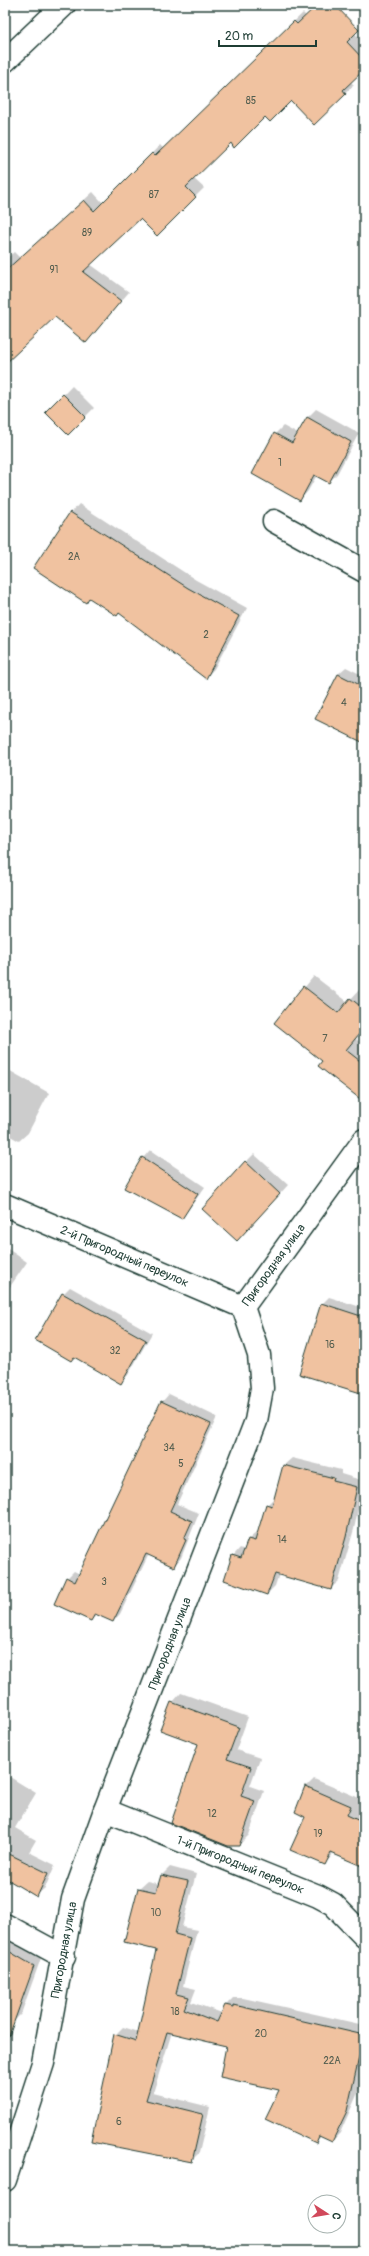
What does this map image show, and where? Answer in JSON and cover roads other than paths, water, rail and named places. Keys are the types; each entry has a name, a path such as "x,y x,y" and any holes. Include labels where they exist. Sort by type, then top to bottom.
{"street":[{"path":"5,61 64,5"},
{"path":"274,521 364,571"},
{"name":"Пригородная улица","path":"5,2180 43,2063 64,1958 73,1899 105,1810 256,1421 262,1388 259,1356 243,1307 364,1140"},
{"name":"2-й Пригородный переулок","path":"5,1205 243,1307"},
{"name":"1-й Пригородный переулок","path":"105,1810 318,1896 333,1904 364,1936"},
{"path":"5,1925 64,1958"}]}
